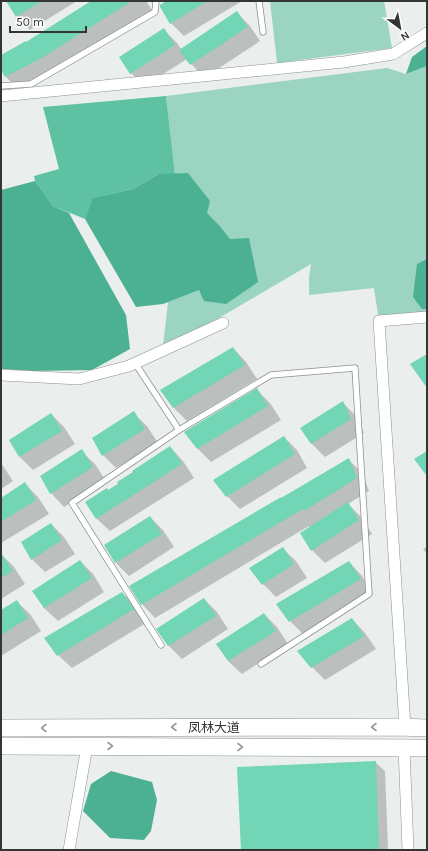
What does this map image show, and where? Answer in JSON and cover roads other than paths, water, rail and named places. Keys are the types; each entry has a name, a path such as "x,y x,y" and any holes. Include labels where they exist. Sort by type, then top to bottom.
{"main road":[{"name":"凤林大道","path":"1,728 427,728"},
{"name":"凤林大道","path":"1,746 427,748"}],"street":[{"path":"1,96 344,62 392,54 427,33"},
{"path":"405,727 379,322 427,317"},
{"path":"1,375 79,378 129,366 223,323"},
{"path":"69,850 87,746"},
{"path":"404,747 408,850"}],"lane":[{"path":"1,86 31,84 155,12 156,1"},
{"path":"260,1 263,32"},
{"path":"135,363 179,430"},
{"path":"161,645 72,502 179,430 271,375 355,368 369,594 261,664"}]}
